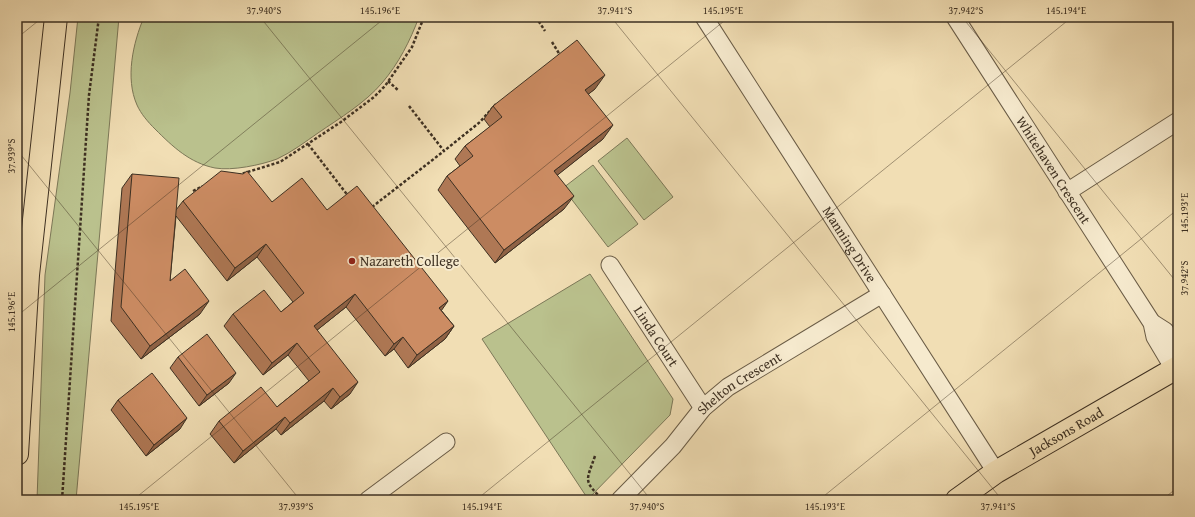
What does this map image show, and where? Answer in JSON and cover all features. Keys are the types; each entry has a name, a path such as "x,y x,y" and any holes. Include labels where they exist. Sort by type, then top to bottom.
{"main road":[{"path":"17,454 28,275 56,17"},
{"name":"Jacksons Road","path":"957,500 996,472 1177,362"}],"street":[{"name":"Manning Drive","path":"704,17 996,472"},
{"name":"Whitehaven Crescent","path":"959,18 1067,192 1152,323 1155,337 1177,362"},
{"path":"1067,192 1178,121"},
{"name":"Linda Court","path":"610,264 703,408"},
{"name":"Shelton Crescent","path":"620,500 673,446 703,408 728,387 882,294"},
{"path":"368,500 446,442"}],"path":[{"path":"62,500 89,95 99,17"},
{"path":"233,176 280,162 374,97 388,81 412,47 424,17"},
{"path":"536,17 545,31"},
{"path":"552,42 560,55 554,59"},
{"path":"388,81 399,91"},
{"path":"369,209 480,122 498,102"},
{"path":"409,106 444,151"},
{"path":"308,144 354,202"},
{"path":"193,191 209,183"},
{"path":"594,456 587,478 590,487 603,500"}],"green space":[{"path":"78,17 119,17 76,500 37,500 45,275 70,93"},
{"path":"144,17 419,17 412,35 394,68 382,83 360,104 298,147 277,159 246,167 222,169 206,166 182,153 152,126 137,105 131,84 131,72 134,49"},
{"path":"627,138 673,197 644,220 598,161"},
{"path":"593,165 638,224 608,247 563,188"},
{"path":"590,274 673,399 670,415 588,499 482,339"}],"building":[{"path":"577,40 605,75 585,90 613,125 554,171 574,196 504,250 447,176 473,156 465,146 502,117 493,106"},
{"path":"221,171 243,174 247,171 272,202 302,178 327,210 357,186 448,301 439,308 454,326 417,355 403,337 394,344 355,294 314,326 358,382 340,397 333,388 290,423 285,417 243,451 219,421 261,387 277,407 320,372 297,343 272,363 233,314 264,290 281,312 304,293 266,244 235,268 183,201"},
{"path":"132,174 179,178 170,281 185,269 209,301 150,346 121,307"},
{"path":"207,334 236,373 207,395 178,357"},
{"path":"152,373 187,418 154,445 118,400"}],"place":[{"name":"Nazareth College","path":"352,261"}]}
